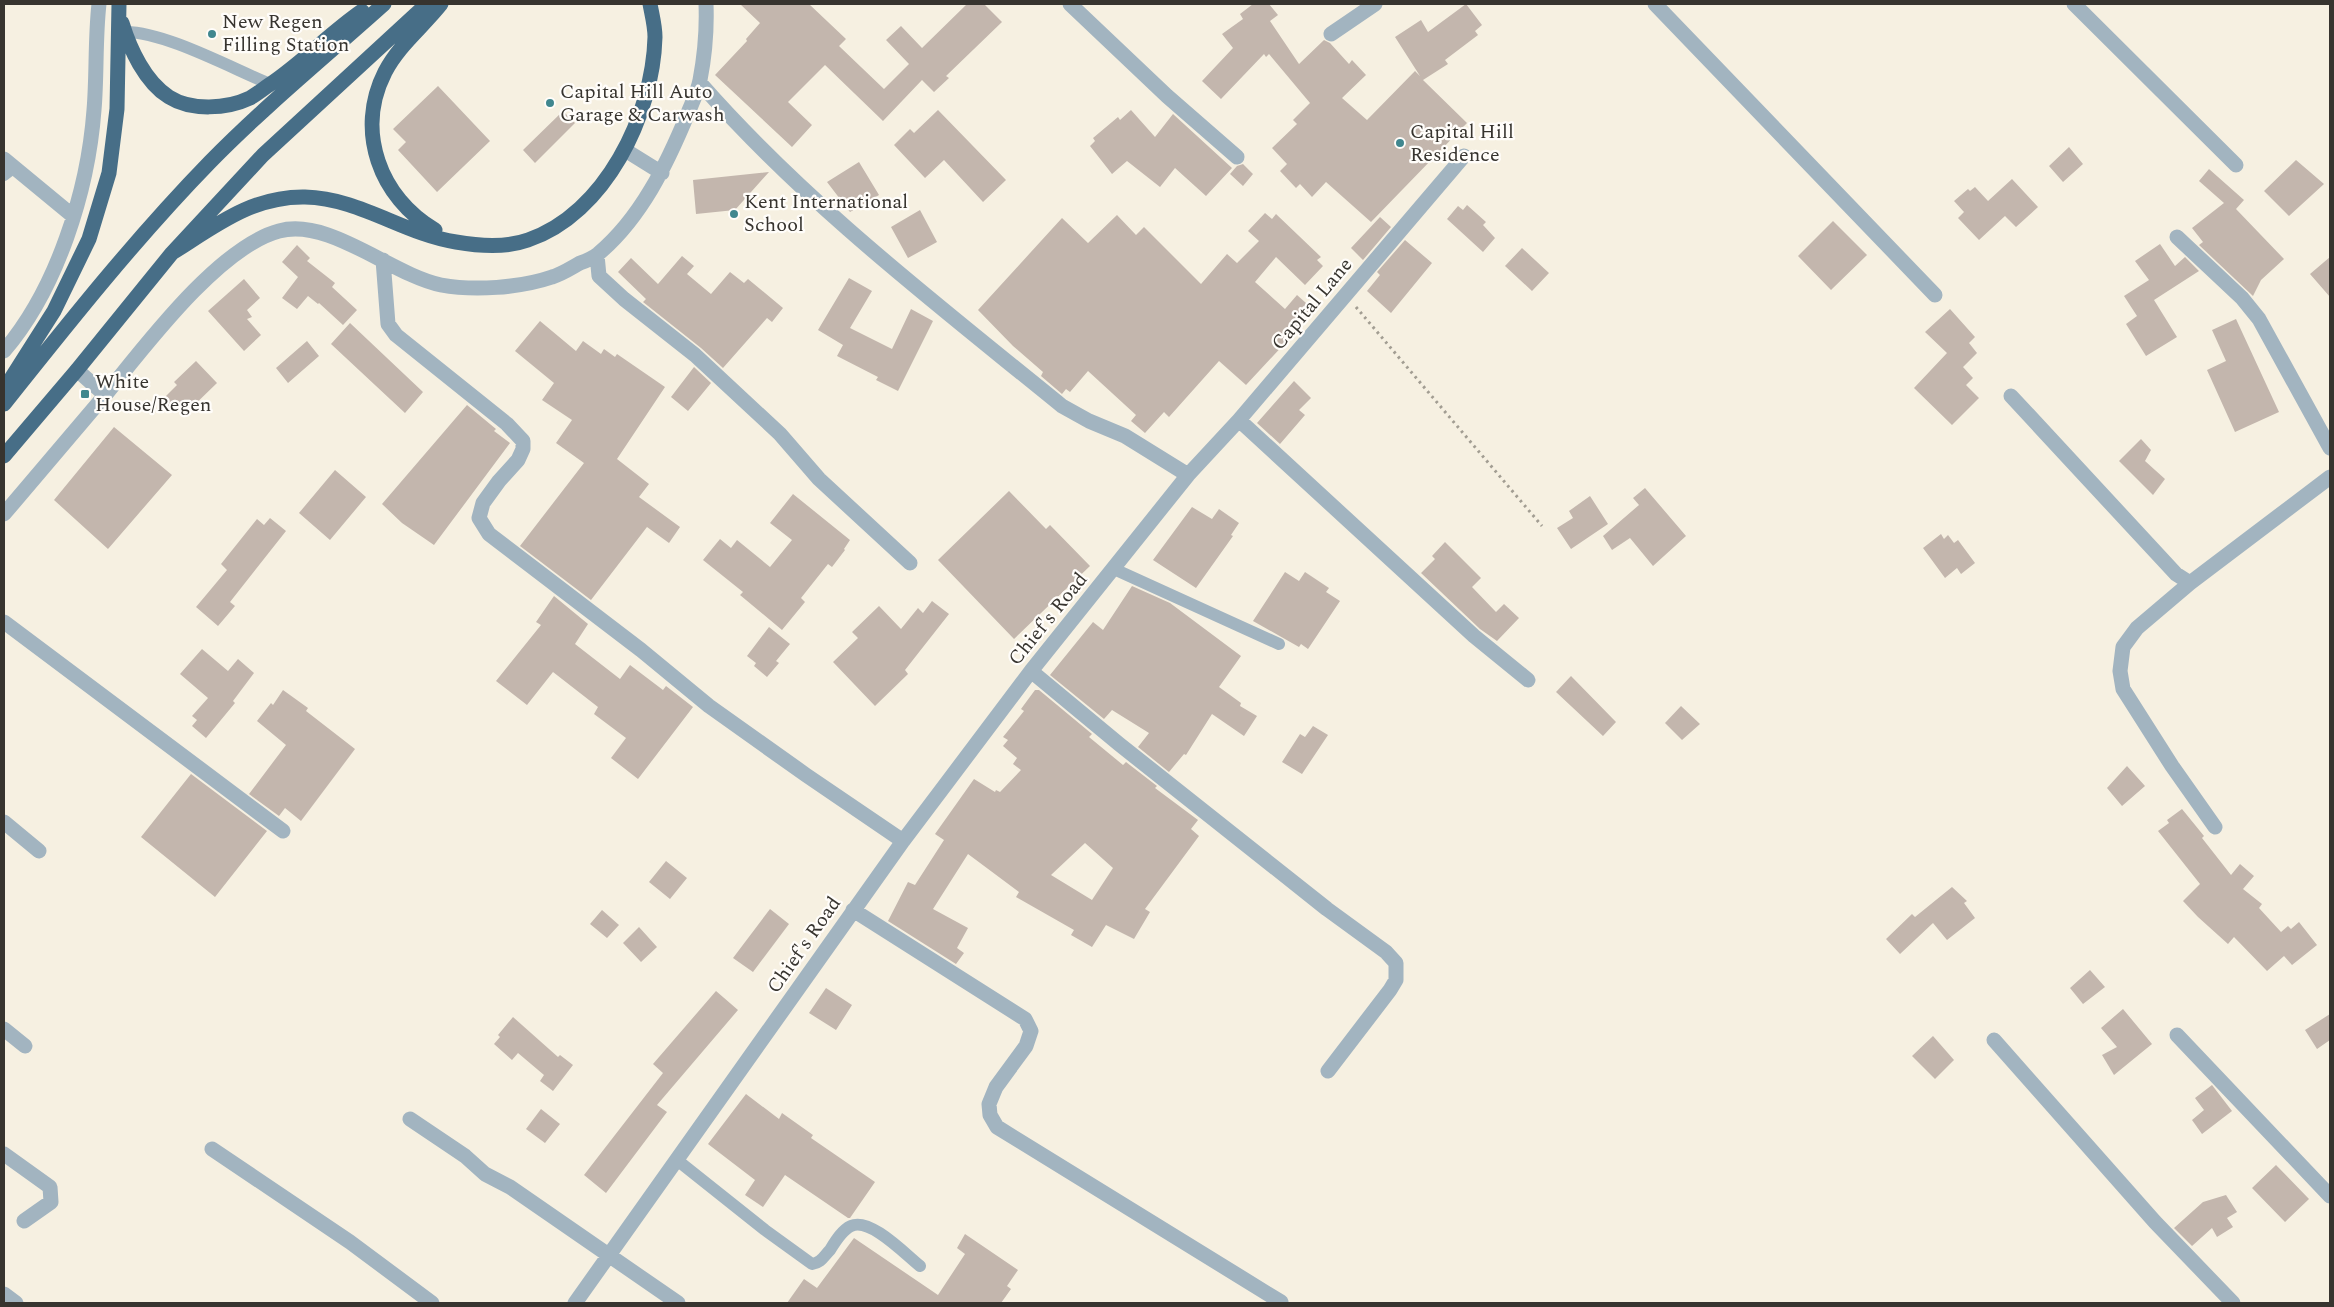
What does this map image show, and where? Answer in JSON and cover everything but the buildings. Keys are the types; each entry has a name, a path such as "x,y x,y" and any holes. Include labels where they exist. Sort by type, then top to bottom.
{"highway":[{"path":"119,8 132,50 151,80 168,97 193,106 225,105 250,98 372,4"},
{"path":"4,404 111,270 211,161 309,69 384,4"},
{"path":"4,456 172,253 263,155 427,4"},
{"path":"440,4 402,46 385,73 374,107 372,140 381,169 396,196 422,222 456,242"},
{"path":"172,253 240,211 271,199 306,197 343,202 433,236 456,242 494,246 527,241 567,222 598,190 625,150 642,110 652,73 655,36 650,4"},
{"path":"4,390 54,311 89,239 109,173 116,118 119,8"}],"street":[{"path":"4,351 39,303 62,252 73,216 87,161 94,111 97,4"},
{"path":"4,514 9,497 105,395 162,326 208,277 252,242 279,231 310,230 343,241 437,284 461,288 506,286 553,277 597,255 628,221 662,173 700,83 707,34 706,4"},
{"path":"1070,4 1167,96 1237,157"},
{"path":"1331,34 1376,4"},
{"path":"1655,4 1935,295"},
{"path":"2074,4 2236,165"},
{"path":"700,83 734,122 798,186 895,269 1062,406 1089,421 1125,436 1188,475"},
{"path":"625,150 662,173"},
{"name":"Capital Lane","path":"1188,475 1239,420 1464,156"},
{"path":"7,167 73,216"},
{"path":"2177,237 2242,298 2259,319 2330,448"},
{"path":"597,255 599,276 624,300 695,356 780,434 818,479 910,563"},
{"path":"382,260 388,324 396,335 507,424 523,441 524,448 518,460 483,503 479,518 489,534 634,644 709,706 903,841"},
{"path":"77,370 105,395"},
{"path":"2012,396 2176,574 2190,583"},
{"path":"1239,420 1474,636 1528,680"},
{"name":"Chief's Road","path":"575,1303 903,841 1031,671 1188,475"},
{"path":"2215,827 2172,766 2124,688 2120,671 2120,654 2128,638 2190,583 2330,477"},
{"path":"4,622 283,831"},
{"path":"1031,671 1119,744 1327,909 1386,952 1396,963 1396,980 1390,990 1328,1071"},
{"path":"4,822 39,851"},
{"path":"853,910 1025,1019 1031,1031 1026,1046 996,1087 989,1104 990,1115 997,1127 1281,1302"},
{"path":"4,1029 25,1046"},
{"path":"2177,1035 2330,1196"},
{"path":"1994,1040 2155,1222 2233,1303"},
{"path":"410,1119 465,1156 485,1174 510,1187 678,1303"},
{"path":"212,1149 350,1242 432,1303"},
{"path":"4,1154 50,1187 51,1202 24,1221"},
{"path":"4,1294 16,1303"}],"lane":[{"path":"125,32 157,37 270,84"},
{"path":"1114,569 1279,644"},
{"path":"677,1160 807,1262 812,1264 820,1262 842,1233 851,1226 860,1225 874,1229 920,1266"}],"path":[{"path":"1346,295 1542,526"}],"place":[{"name":"New Regen Filling Station","path":"212,34"},
{"name":"Capital Hill Auto Garage & Carwash","path":"550,103"},
{"name":"Capital Hill Residence","path":"1400,143"},
{"name":"Kent International School","path":"734,214"},
{"name":"White House/Regen","path":"85,394"}]}
